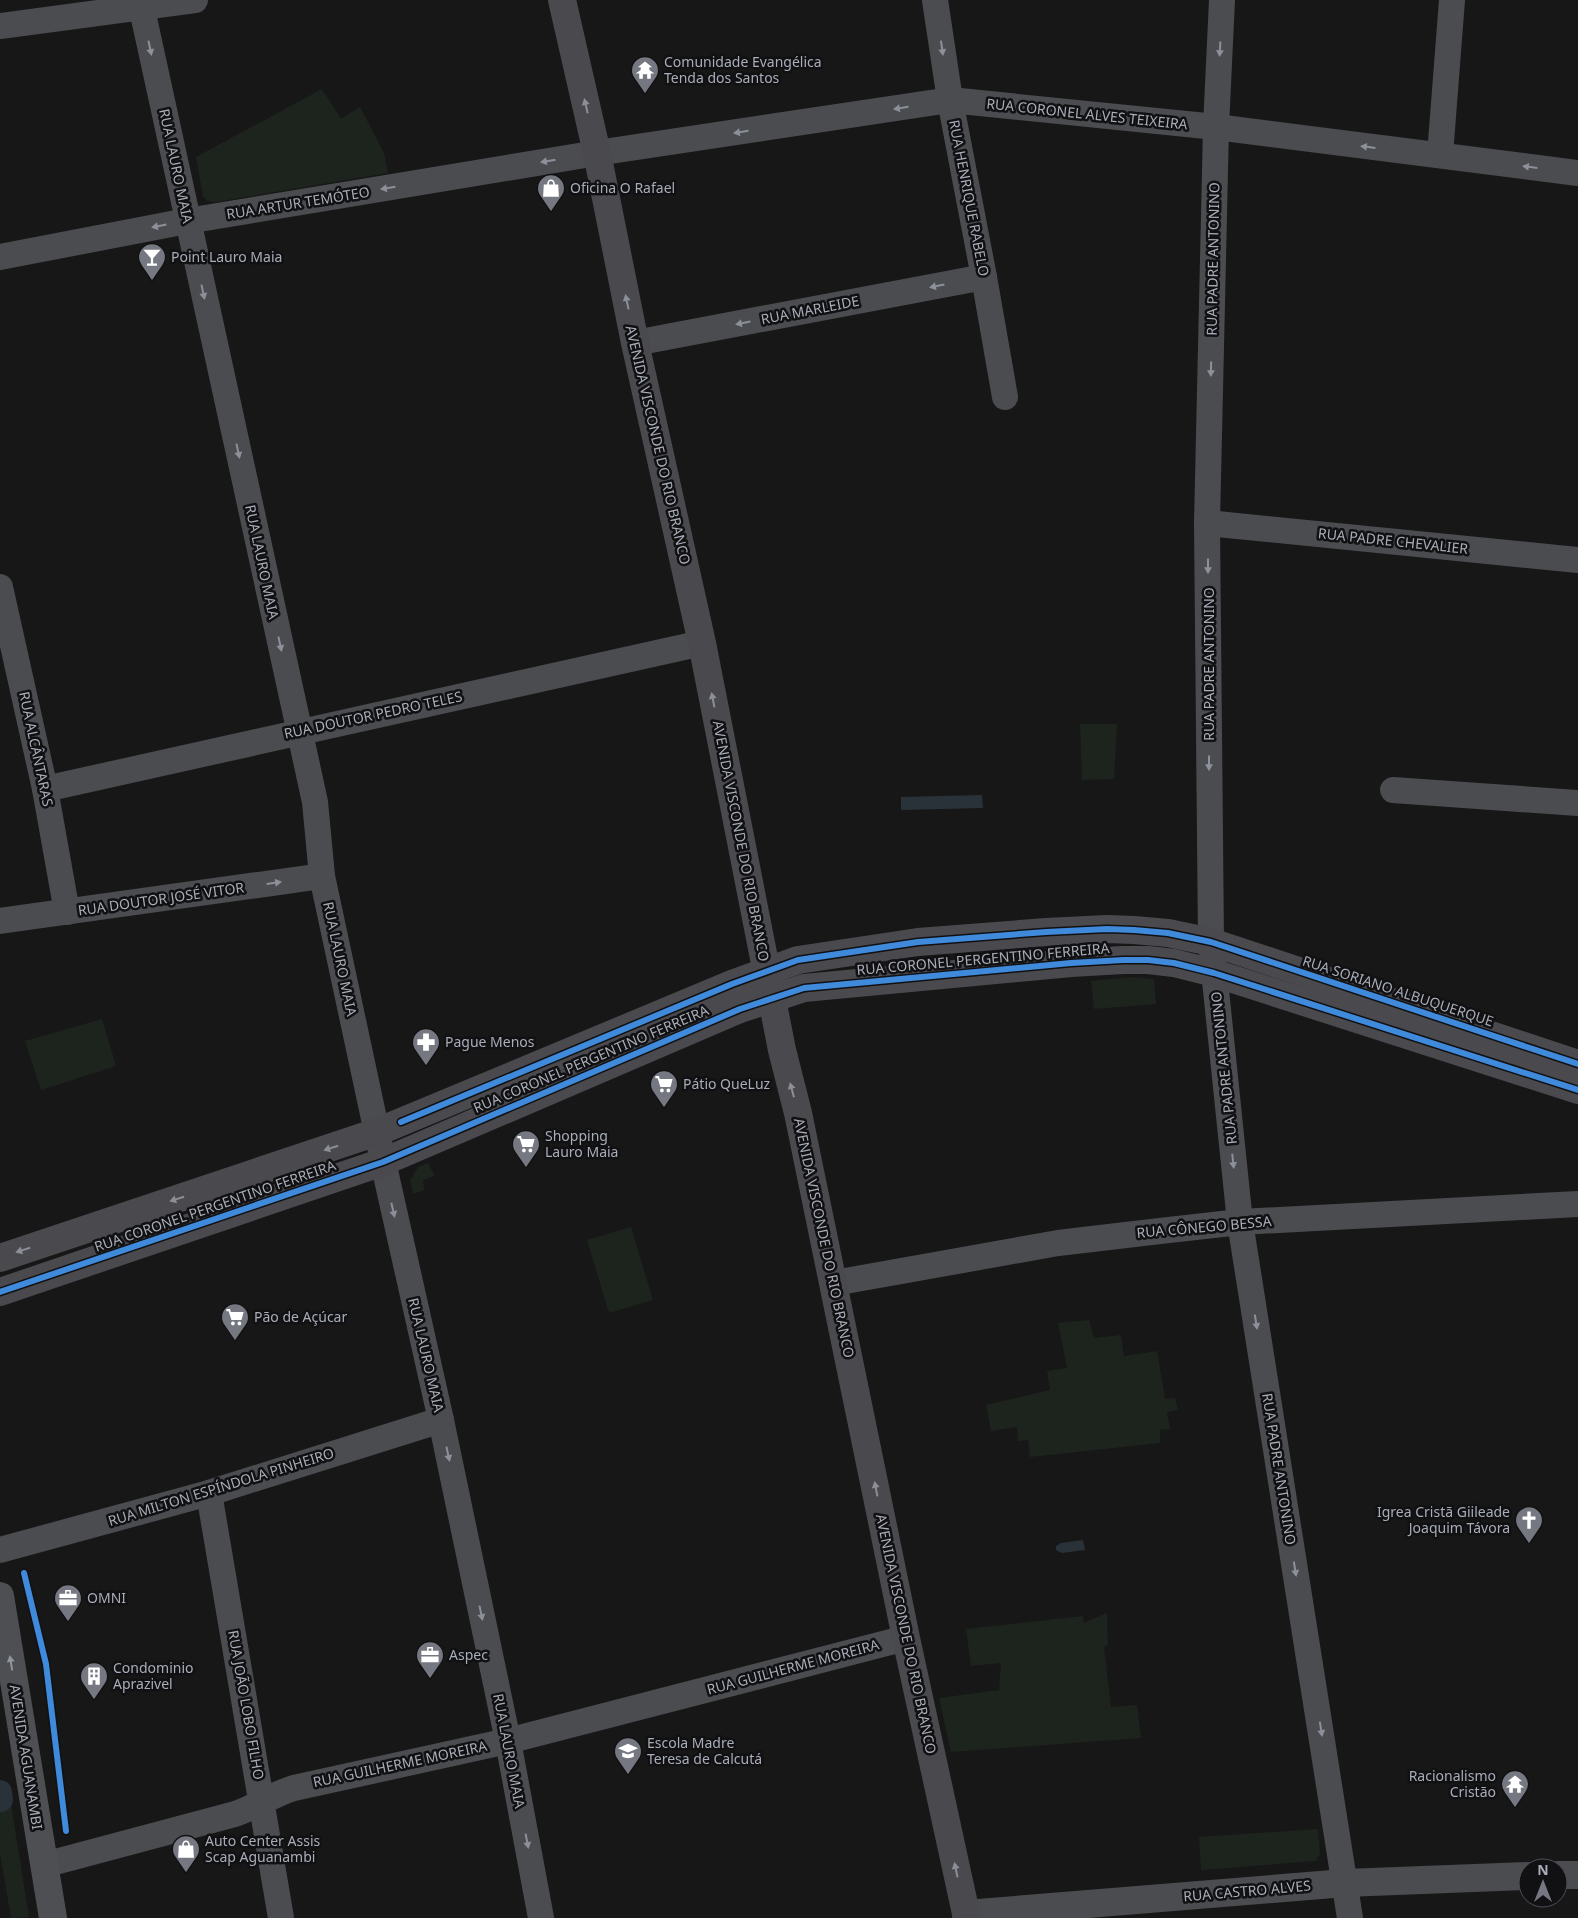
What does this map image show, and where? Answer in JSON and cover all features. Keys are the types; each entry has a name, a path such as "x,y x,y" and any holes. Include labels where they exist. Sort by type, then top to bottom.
{"main road":[{"name":"AVENIDA VISCONDE DO RIO BRANCO","path":"562,0 635,343 702,643 771,999 798,1113 906,1638 966,1916"},
{"name":"RUA CORONEL PERGENTINO FERREIRA","path":"0,1258 377,1132 766,971 798,960 918,942 1107,929 1168,933 1211,942"},
{"name":"RUA SORIANO ALBUQUERQUE","path":"1211,942 1578,1064"},
{"name":"RUA CORONEL PERGENTINO FERREIRA","path":"0,1292 383,1162 731,1013 804,988 1080,962 1148,960 1174,963 1214,973"},
{"path":"1214,973 1578,1090"},
{"name":"AVENIDA AGUANAMBI","path":"0,1596 53,1918"}],"street":[{"path":"0,26 140,4 195,0"},
{"name":"RUA HENRIQUE RABELO","path":"935,0 950,100 984,277 1004,396"},
{"name":"RUA PADRE ANTONINO","path":"1222,0 1216,127 1207,523 1211,942 1240,1222 1350,1918"},
{"path":"1440,156 1452,0"},
{"name":"RUA LAURO MAIA","path":"140,4 315,802 322,876 383,1162 441,1420 508,1741 541,1918"},
{"name":"RUA CORONEL ALVES TEIXEIRA","path":"596,153 950,100 1216,127 1578,173"},
{"name":"RUA ARTUR TEMÓTEO","path":"0,256 187,221 596,153"},
{"name":"RUA MARLEIDE","path":"635,343 984,277"},
{"name":"RUA PADRE CHEVALIER","path":"1207,523 1578,560"},
{"name":"RUA ALCÂNTARAS","path":"0,587 45,789 67,912"},
{"name":"RUA DOUTOR PEDRO TELES","path":"45,789 299,731 702,643"},
{"path":"1393,790 1578,803"},
{"name":"RUA DOUTOR JOSÉ VITOR","path":"0,921 322,876"},
{"name":"RUA CÔNEGO BESSA","path":"834,1283 1058,1243 1240,1222 1578,1204"},
{"name":"RUA MILTON ESPÍNDOLA PINHEIRO","path":"0,1550 209,1493 441,1420"},
{"name":"RUA JOÃO LOBO FILHO","path":"209,1493 281,1918"},
{"name":"RUA GUILHERME MOREIRA","path":"44,1864 235,1814 250,1809 280,1792 294,1788 508,1741 906,1638"},
{"name":"RUA CASTRO ALVES","path":"966,1916 1345,1883 1518,1876"}],"shaded area":[{"path":"322,89 341,119 360,107 384,153 388,173 215,202 207,201 203,196 196,157"},
{"path":"1080,724 1117,724 1114,779 1082,780"},
{"path":"982,795 983,808 901,810 901,797"},
{"path":"1132,977 1154,979 1156,1004 1094,1009 1091,981"},
{"path":"102,1019 116,1066 41,1090 25,1041"},
{"path":"428,1163 435,1176 423,1180 424,1190 413,1194 410,1180 418,1167"},
{"path":"631,1227 653,1300 609,1313 587,1240"},
{"path":"1089,1320 1094,1338 1121,1335 1124,1356 1157,1351 1165,1399 1175,1398 1178,1410 1167,1412 1170,1429 1160,1430 1160,1443 1030,1457 1028,1440 1018,1441 1017,1427 991,1431 986,1405 1050,1390 1047,1371 1067,1368 1058,1323"},
{"path":"1083,1540 1085,1550 1062,1553 1056,1550 1056,1546 1061,1543"},
{"path":"1107,1613 1108,1645 1104,1647 1111,1707 1137,1705 1141,1738 951,1752 939,1698 999,1690 1001,1663 971,1666 966,1629 1083,1616 1084,1623"},
{"path":"10,1798 29,1917 11,1918 0,1853 0,1800"},
{"path":"1318,1829 1320,1854 1316,1861 1201,1870 1199,1837"}],"waterway":[{"path":"0,1792 1,1800"}],"cycle path":[{"path":"401,1122 732,984 798,960 918,942 1046,932 1107,929 1134,930 1168,933 1211,942 1578,1064"},
{"path":"0,1292 383,1162 740,1009 804,988 1071,963 1123,960 1174,963 1214,973 1578,1090"},
{"path":"24,1573 46,1664 66,1831"}],"place":[{"name":"Comunidade Evangélica Tenda dos Santos","path":"645,94"},
{"name":"Oficina O Rafael","path":"551,212"},
{"name":"Point Lauro Maia","path":"152,281"},
{"name":"Pague Menos","path":"426,1066"},
{"name":"Pátio QueLuz","path":"664,1108"},
{"name":"Shopping Lauro Maia","path":"526,1168"},
{"name":"Pão de Açúcar","path":"235,1341"},
{"name":"Igrea Cristã Giileade Joaquim Távora","path":"1529,1544"},
{"name":"OMNI","path":"68,1622"},
{"name":"Aspec","path":"430,1679"},
{"name":"Condominio Aprazivel","path":"94,1700"},
{"name":"Escola Madre Teresa de Calcutá","path":"628,1775"},
{"name":"Racionalismo Cristão","path":"1515,1808"},
{"name":"Auto Center Assis Scap Aguanambi","path":"186,1873"}]}
